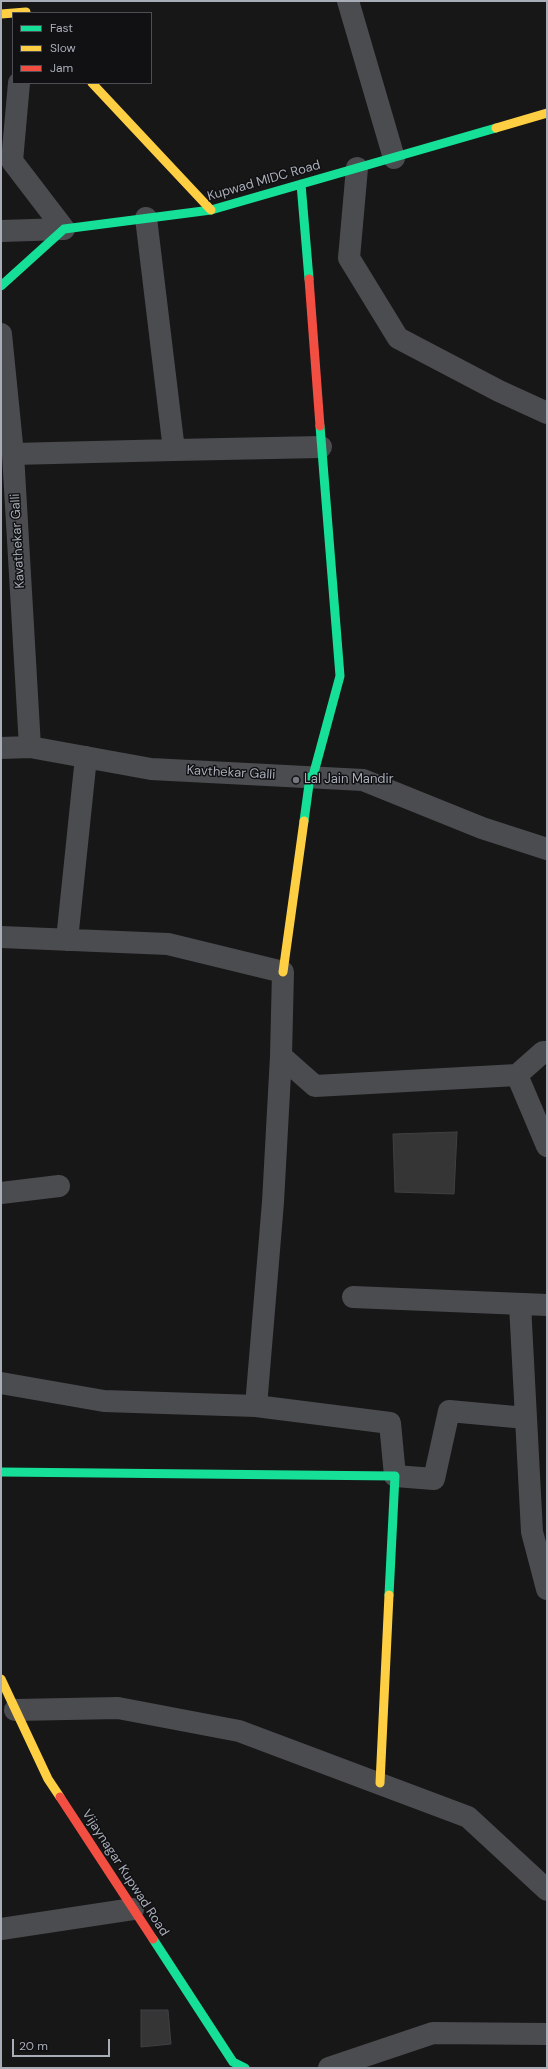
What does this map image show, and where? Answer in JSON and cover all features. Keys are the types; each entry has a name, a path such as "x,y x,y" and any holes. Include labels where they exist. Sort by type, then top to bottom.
{"street":[{"path":"348,1 394,158"},
{"path":"12,12 24,10"},
{"path":"1,14 12,12"},
{"path":"19,84 12,162 64,229"},
{"path":"93,84 211,210"},
{"name":"Kupwad MIDC Road","path":"64,229 211,210 547,113"},
{"path":"357,168 349,258 398,338 499,391 547,413"},
{"path":"256,1406 273,1202 281,1056 283,972 310,777 313,776 340,676 301,184"},
{"path":"146,218 174,450"},
{"path":"1,231 64,229"},
{"path":"1,286 64,229"},
{"name":"Kavathekar Galli","path":"1,334 13,454 30,748"},
{"path":"13,454 321,447"},
{"name":"Kavthekar Galli","path":"1,748 30,748 151,769 363,780 482,828 547,849"},
{"path":"67,940 86,757"},
{"path":"1,938 168,944 283,972"},
{"path":"281,1056 315,1086 517,1075 543,1052 547,1052"},
{"path":"517,1075 547,1146"},
{"path":"1,1193 59,1186"},
{"path":"353,1297 547,1305"},
{"path":"520,1304 532,1532 547,1589"},
{"path":"1,1384 104,1401 256,1406 390,1423 395,1476 380,1783"},
{"path":"1,1472 395,1476 434,1479 449,1411 526,1418"},
{"name":"Vijaynagar Kupwad Road","path":"1,1679 48,1779 233,2062 245,2068"},
{"path":"15,1710 118,1708 239,1730 468,1817 547,1890"},
{"path":"1,1929 133,1909"},
{"path":"329,2068 433,2032 547,2034"}],"building":[{"path":"457,1132 454,1194 395,1192 393,1134"},
{"path":"141,2010 168,2010 171,2044 141,2047"}],"traffic: fast":[{"path":"1,286 64,229 211,210 496,128"},
{"path":"301,184 309,279"},
{"path":"304,821 310,777 313,776 340,676 320,426"},
{"path":"1,1472 395,1476 389,1595"},
{"path":"153,1939 233,2062 245,2068"}],"traffic: slow":[{"path":"1,14 12,13"},
{"path":"93,84 211,210"},
{"path":"496,128 547,113"},
{"path":"283,972 304,821"},
{"path":"380,1783 389,1595"},
{"path":"1,1679 48,1779 60,1797"}],"traffic: jam":[{"path":"309,279 320,426"},
{"path":"60,1797 153,1939"}],"place":[{"name":"Lal Jain Mandir","path":"296,780"}]}
